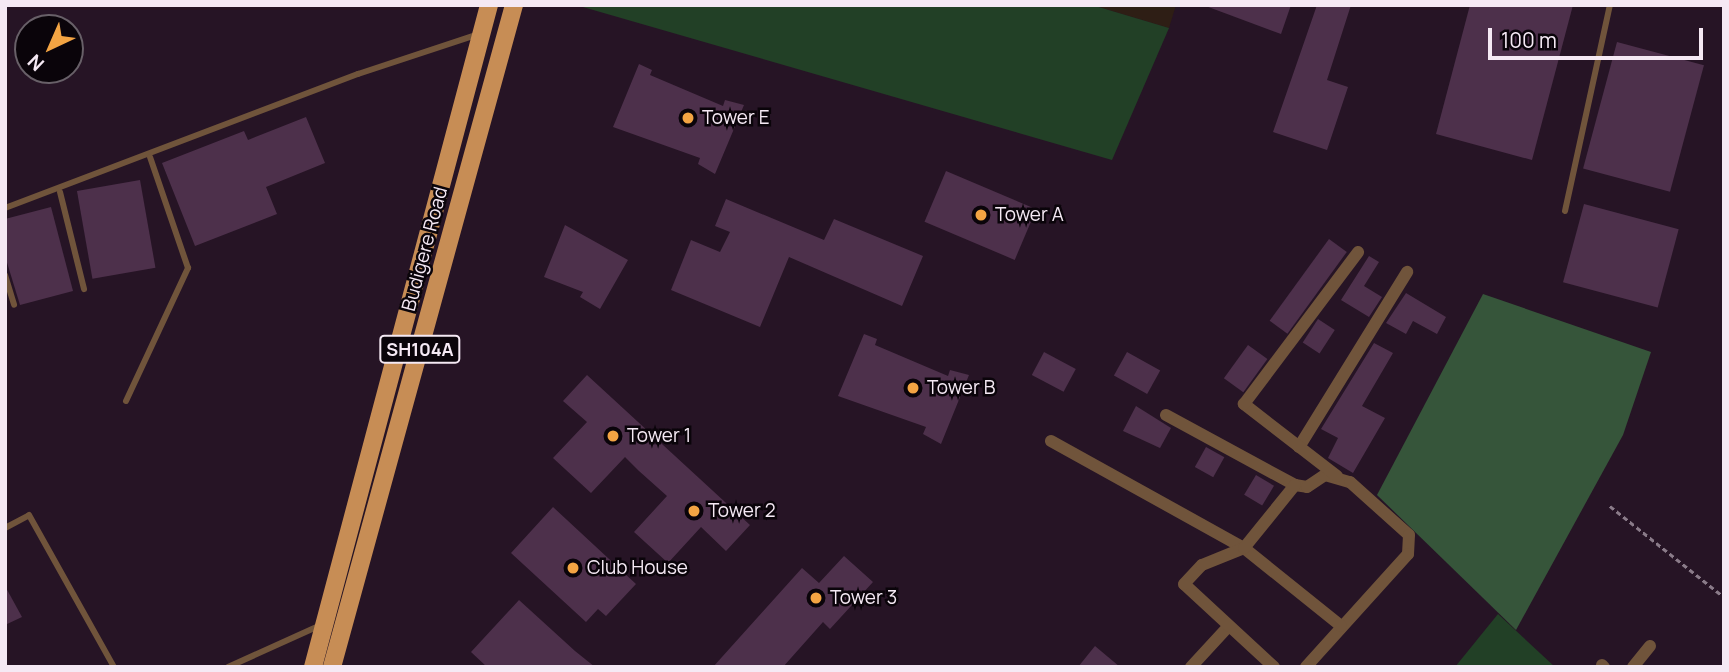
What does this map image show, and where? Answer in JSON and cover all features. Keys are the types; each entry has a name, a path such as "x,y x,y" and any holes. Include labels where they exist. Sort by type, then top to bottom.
{"main road":[{"name":"Budigere Road","path":"313,667 489,5"},
{"name":"Budigere Road","path":"332,667 514,5"}],"street":[{"path":"1306,667 1411,544 1395,521 1244,404 1358,252"},
{"path":"1299,447 1407,272"},
{"path":"1166,415 1295,485"},
{"path":"1051,441 1244,548 1342,626"},
{"path":"1274,667 1187,591 1185,579 1244,548 1295,485 1337,476"},
{"path":"1191,667 1227,628"},
{"path":"1633,667 1650,646"}],"lane":[{"path":"1564,211 1610,5"},
{"path":"5,208 60,192 358,74 481,33"},
{"path":"126,401 188,268 150,157"},
{"path":"60,192 84,289"},
{"path":"5,275 14,306"},
{"path":"5,528 29,514 114,667"},
{"path":"228,667 326,623"}],"path":[{"path":"1610,506 1724,597"}],"shaded area":[{"path":"1092,5 1176,5 1169,28"}],"green space":[{"path":"576,5 1092,5 1169,28 1112,160"},
{"path":"1483,294 1651,352 1623,435 1516,630 1377,495"},
{"path":"1498,614 1555,667 1455,667"}],"building":[{"path":"1203,5 1291,5 1281,34"},
{"path":"1317,5 1351,5 1327,80 1348,87 1327,150 1273,132"},
{"path":"1470,5 1573,5 1532,160 1436,134"},
{"path":"1617,42 1704,65 1670,192 1583,169"},
{"name":"Tower E","path":"639,64 652,70 650,75 723,106 725,100 744,105 715,174 698,164 700,158 613,127"},
{"path":"306,117 325,163 266,187 277,214 195,246 162,163 244,131 248,140"},
{"name":"Tower A","path":"946,171 1036,209 1015,260 925,222"},
{"path":"140,180 155,268 92,279 77,191"},
{"path":"726,199 824,240 834,219 923,256 902,306 789,257 760,327 671,290 691,240 720,252 730,232 715,226"},
{"path":"1584,204 1679,229 1658,308 1563,282"},
{"path":"51,207 73,291 20,305 5,256 5,219"},
{"path":"565,225 628,260 600,309 580,297 583,292 544,277"},
{"path":"1329,239 1347,252 1287,334 1270,321"},
{"path":"1369,256 1379,262 1364,286 1382,297 1369,317 1341,300"},
{"path":"1406,293 1446,317 1437,334 1413,321 1406,334 1386,323"},
{"path":"1318,319 1335,330 1320,353 1303,342"},
{"name":"Tower B","path":"864,334 877,339 875,345 948,376 950,370 969,375 941,444 923,434 926,427 838,396"},
{"path":"1374,343 1393,353 1362,406 1385,418 1353,473 1328,458 1338,438 1321,429"},
{"path":"1248,345 1267,359 1243,392 1224,378"},
{"path":"1044,352 1076,369 1064,392 1032,375"},
{"path":"1127,352 1160,370 1147,394 1114,376"},
{"path":"587,375 750,525 726,551 701,527 668,563 634,532 667,496 625,457 591,493 553,458 587,422 563,401"},
{"path":"1136,406 1171,428 1160,448 1123,431"},
{"path":"1206,447 1224,457 1213,477 1195,467"},
{"path":"1256,475 1274,486 1262,506 1244,495"},
{"name":"Club House","path":"553,507 636,584 606,616 598,609 586,622 511,553"},
{"name":"Tower 3","path":"844,556 873,582 830,629 823,622 783,667 713,667 802,568 819,583"},
{"path":"5,586 22,617 5,625"},
{"path":"519,600 595,667 487,667 471,652"},
{"path":"1095,646 1120,667 1078,667"}],"place":[{"name":"Tower E","path":"688,118"},
{"name":"Tower A","path":"981,215"},
{"name":"Tower B","path":"913,388"},
{"name":"Tower 1","path":"613,436"},
{"name":"Tower 2","path":"694,511"},
{"name":"Club House","path":"573,568"},
{"name":"Tower 3","path":"816,598"}]}
